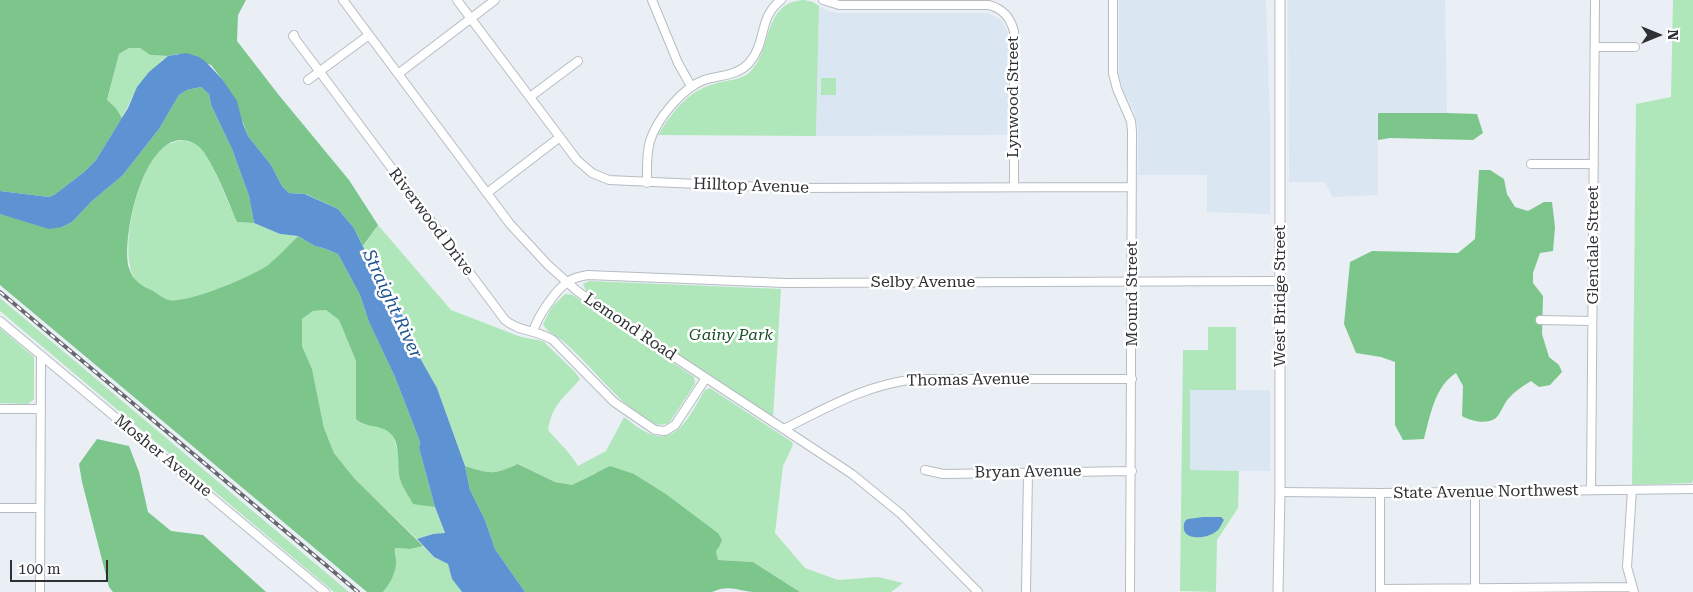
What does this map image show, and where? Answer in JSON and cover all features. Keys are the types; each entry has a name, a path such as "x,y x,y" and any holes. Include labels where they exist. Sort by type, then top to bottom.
{"main road":[{"name":"West Bridge Street","path":"1278,592 1280,492 1280,0"}],"street":[{"name":"Lemond Road","path":"343,0 528,245 567,282 603,310 852,474 917,529 978,592"},
{"name":"Hilltop Avenue","path":"457,0 577,160 592,173 609,180 787,188 1132,187"},
{"path":"398,74 495,0"},
{"path":"652,0 678,63 692,86"},
{"path":"647,183 648,152 653,132 676,100 692,86 706,80 735,73 748,64 759,46 768,14 781,0"},
{"name":"Lynwood Street","path":"823,0 839,5 984,5 1002,10 1012,23 1014,31 1014,188"},
{"name":"Mound Street","path":"1113,0 1113,73 1117,89 1131,121 1132,131 1130,592"},
{"name":"Glendale Street","path":"1591,490 1595,0"},
{"name":"Riverwood Drive","path":"294,35 319,72 505,320 516,328 547,336 553,340 614,402 655,430 665,431 675,425 706,378"},
{"path":"308,80 369,35"},
{"path":"1595,47 1635,47"},
{"path":"530,97 578,61"},
{"path":"487,193 560,137"},
{"path":"1531,164 1594,164"},
{"name":"Selby Avenue","path":"567,282 588,275 783,282 1280,281"},
{"path":"533,332 543,309 567,282"},
{"path":"1540,320 1592,321"},
{"name":"Mosher Avenue","path":"0,321 325,592"},
{"path":"40,592 41,356"},
{"name":"Thomas Avenue","path":"784,429 851,396 868,389 899,381 917,379 1132,379"},
{"path":"0,409 41,408"},
{"name":"Bryan Avenue","path":"925,470 943,474 1132,471"},
{"path":"1026,592 1028,472"},
{"name":"State Avenue Northwest","path":"1280,492 1380,493 1693,489"},
{"path":"1380,493 1380,591 1633,590 1627,567 1632,490"},
{"path":"1475,590 1476,492"},
{"path":"0,508 40,508"}],"shaded area":[{"path":"1119,0 1266,0 1270,122 1270,214 1207,212 1207,175 1138,175 1138,128 1134,111 1124,92 1119,76"},
{"path":"1288,0 1445,0 1447,113 1378,113 1378,195 1333,197 1324,182 1289,182"},
{"path":"819,6 828,11 838,13 988,13 1001,20 1008,33 1008,135 816,136"},
{"path":"1190,390 1270,390 1270,471 1190,471"}],"green space":[{"path":"0,0 246,0 238,15 237,41 349,180 378,225 363,246 354,228 338,209 306,194 289,193 282,186 271,165 248,136 222,79 211,65 178,54 168,56 150,55 140,48 129,48 119,54 107,100 116,108 122,118 96,160 84,172 49,197 0,191"},
{"path":"804,0 819,6 816,136 658,135 670,117 689,96 717,83 739,78 750,72 757,63 770,28 781,9 791,3"},
{"path":"1673,0 1693,0 1693,480 1692,483 1632,485 1636,104 1671,97"},
{"path":"129,48 140,48 150,55 168,56 161,61 133,96 122,118 116,108 107,101 119,54"},
{"path":"821,78 836,78 836,95 821,95"},
{"path":"201,87 209,94 211,105 232,149 249,196 254,223 237,222 208,158 197,145 179,140 164,147 151,162 141,184 133,208 129,232 127,253 129,268 135,280 142,285 169,300 178,300 204,294 260,270 272,262 298,236 315,246 338,254 360,295 369,322 395,377 420,442 419,448 435,507 413,504 400,479 396,444 391,434 382,428 365,424 356,419 356,361 339,320 326,310 313,311 302,319 302,346 312,369 324,428 334,453 354,478 423,546 410,549 395,548 396,563 394,572 383,592 367,592 0,285 0,214 62,227 72,222 92,201 122,176 159,129 179,95 187,90"},
{"path":"1378,113 1477,114 1483,133 1473,140 1390,138 1378,140"},
{"path":"184,140 199,145 210,161 237,222 254,223 280,234 298,236 272,262 249,276 204,294 190,298 169,300 136,281 131,269 128,253 129,235 137,196 150,163 164,147"},
{"path":"1479,170 1490,170 1504,179 1507,194 1515,207 1528,211 1544,202 1552,202 1555,227 1553,251 1540,253 1533,273 1533,283 1543,296 1542,334 1549,357 1559,365 1562,372 1550,385 1539,387 1531,381 1509,398 1496,418 1483,422 1474,421 1462,416 1463,386 1456,373 1443,386 1434,402 1424,439 1403,440 1395,425 1395,362 1381,357 1356,353 1344,324 1350,262 1372,251 1458,253 1475,239"},
{"path":"378,225 451,310 521,337 543,341 575,372 580,379 556,407 548,430 578,466 606,451 624,417 646,432 657,436 666,436 675,432 689,417 705,390 710,388 792,442 793,445 783,466 775,533 805,568 838,580 878,577 903,583 891,592 800,592 753,562 718,560 716,551 718,533 666,494 634,474 595,473 572,485 555,482 519,464 497,472 481,471 465,466 437,388 420,358 409,326 363,247"},
{"name":"Gainy Park","path":"589,281 781,289 773,418 587,293 583,284"},
{"path":"565,294 573,295 694,377 695,384 669,423 655,424 638,414 615,394 574,351 545,327 543,324 552,307"},
{"path":"0,298 349,592 334,592 0,311"},
{"path":"326,310 339,320 356,361 356,403 362,424 380,426 393,435 400,460 400,480 413,503 435,507 445,534 433,534 417,539 354,478 334,453 324,428 312,369 302,346 302,319 313,311"},
{"path":"1208,327 1236,327 1236,390 1190,390 1190,470 1239,471 1238,508 1217,540 1216,592 1180,591 1183,350 1208,350"},
{"path":"0,328 34,357 34,399 28,404 0,403"},
{"path":"97,439 129,446 139,472 148,512 171,531 203,535 266,592 113,592 109,587 79,464"},
{"path":"518,464 555,482 572,485 610,466 634,474 666,494 718,533 722,540 716,551 718,560 753,562 800,592 755,592 724,588 712,592 525,592 495,549 485,520 470,490 465,466 481,471 497,472"},
{"path":"423,546 434,557 448,564 452,579 462,592 383,592 394,572 396,563 395,548 410,549"}],"water":[{"name":"Straight River","path":"186,53 199,57 206,62 222,79 237,101 248,136 271,165 282,186 289,193 305,194 338,209 354,228 371,263 409,326 420,358 437,388 465,466 470,490 485,520 495,549 525,592 462,592 452,579 448,564 434,557 417,539 433,534 445,533 435,507 419,448 420,442 395,377 369,322 360,295 338,254 315,246 298,236 280,234 254,223 249,196 232,149 211,105 209,94 201,87 187,90 179,95 159,129 122,176 92,201 72,222 62,227 49,229 0,214 0,191 49,197 84,172 96,160 128,108 137,87 149,72 168,56"},
{"path":"1203,517 1221,517 1224,520 1218,530 1208,536 1195,537 1185,533 1185,521"}],"railway":[{"path":"0,292 358,592"}]}
